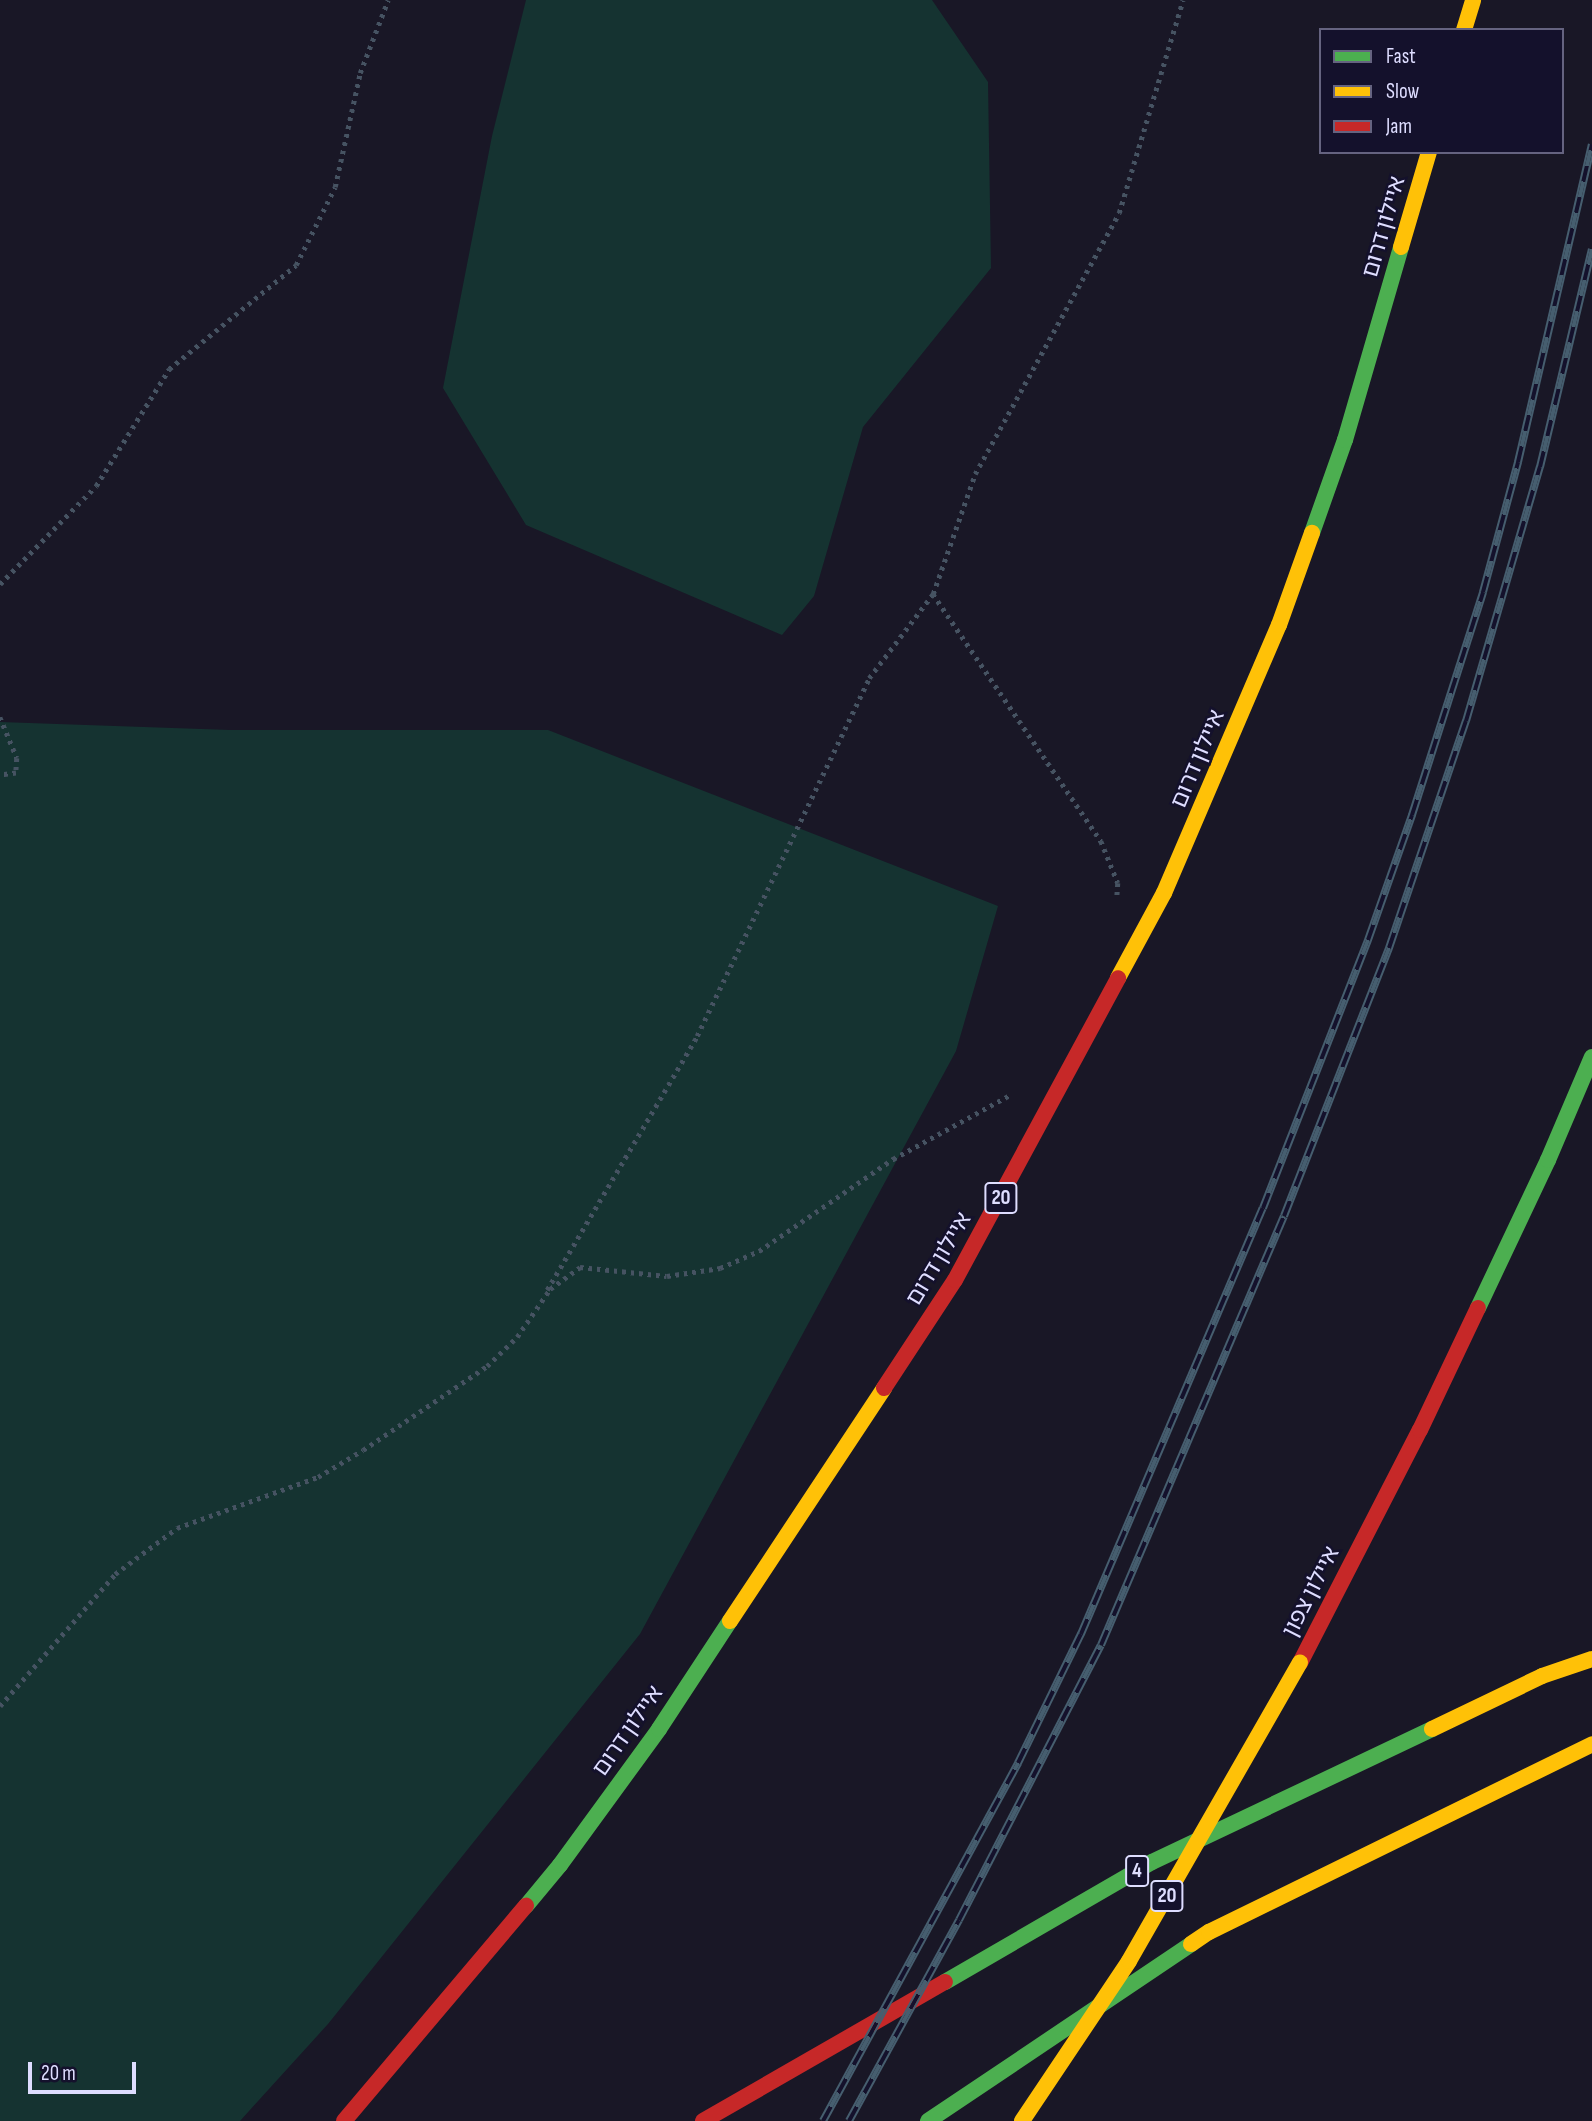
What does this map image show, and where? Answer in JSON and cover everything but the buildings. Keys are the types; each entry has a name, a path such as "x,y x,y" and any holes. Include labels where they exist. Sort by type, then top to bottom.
{"highway":[{"path":"1465,28 1473,0"},
{"name":"איילון דרום","path":"344,2121 561,1866 659,1729 962,1268 1164,893 1279,625 1345,440 1428,154"},
{"name":"איילון צפון","path":"1022,2121 1129,1961 1300,1663 1420,1430 1549,1160 1592,1057"},
{"name":"4","path":"703,2121 1152,1863 1542,1676 1592,1659"},
{"path":"928,2121 1209,1932 1592,1744"}],"path":[{"path":"0,584 96,486 169,369 296,265 335,187 360,73 388,0"},
{"path":"534,1312 696,1036 869,678 933,594 975,474 1119,213 1183,0"},
{"path":"933,594 1101,841 1118,883 1116,909"},
{"path":"0,717 17,758 16,773 0,775"},
{"path":"0,1706 115,1574 177,1528 318,1476 363,1450 487,1366 517,1337 550,1289 580,1266 667,1276 720,1268 759,1251 893,1159 1016,1092"}],"green space":[{"path":"526,0 932,0 988,82 991,268 863,427 814,596 782,635 526,525 443,388 492,136"},
{"path":"0,722 230,730 548,730 998,906 956,1051 640,1634 328,2024 240,2121 0,2121"}],"railway":[{"path":"823,2121 1018,1763 1081,1634 1263,1208 1368,940 1412,815 1483,592 1518,462 1592,145"},
{"path":"849,2121 959,1920 1101,1645 1284,1216 1389,948 1466,721 1540,467 1592,249"}],"traffic: fast":[{"path":"1312,533 1345,440 1401,247"},
{"path":"1478,1308 1548,1160 1592,1057"},
{"path":"526,1906 560,1865 659,1729 730,1621"},
{"path":"945,1982 1152,1862 1432,1729"},
{"path":"928,2121 1191,1944"}],"traffic: slow":[{"path":"1465,28 1473,0"},
{"path":"1401,247 1428,154"},
{"path":"1118,978 1164,893 1279,625 1312,533"},
{"path":"730,1621 884,1388"},
{"path":"1432,1729 1542,1676 1592,1659"},
{"path":"1022,2121 1129,1961 1300,1663"},
{"path":"1191,1944 1209,1932 1592,1744"}],"traffic: jam":[{"path":"884,1388 955,1280 1118,978"},
{"path":"1300,1663 1420,1430 1478,1308"},
{"path":"344,2121 526,1906"},
{"path":"703,2121 945,1982"}]}
